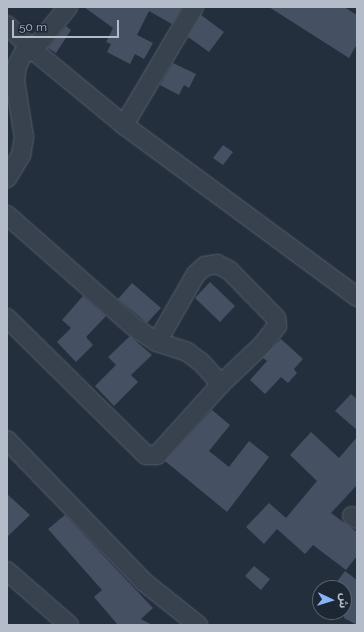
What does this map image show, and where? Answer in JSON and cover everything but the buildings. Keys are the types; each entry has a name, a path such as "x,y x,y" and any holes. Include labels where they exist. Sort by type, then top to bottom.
{"street":[{"path":"7,178 21,155 24,137 12,68 23,54 33,50 68,7"},
{"path":"124,124 194,7"},
{"path":"7,25 33,50 124,124 357,297"},
{"path":"7,216 133,326 157,342 187,352 201,362 221,384"},
{"path":"7,318 146,455 157,455 221,384 263,344 277,326 276,318 229,270 217,264 205,266 196,274 157,342"},
{"path":"7,440 144,582 198,625"},
{"path":"7,571 69,625"}]}
